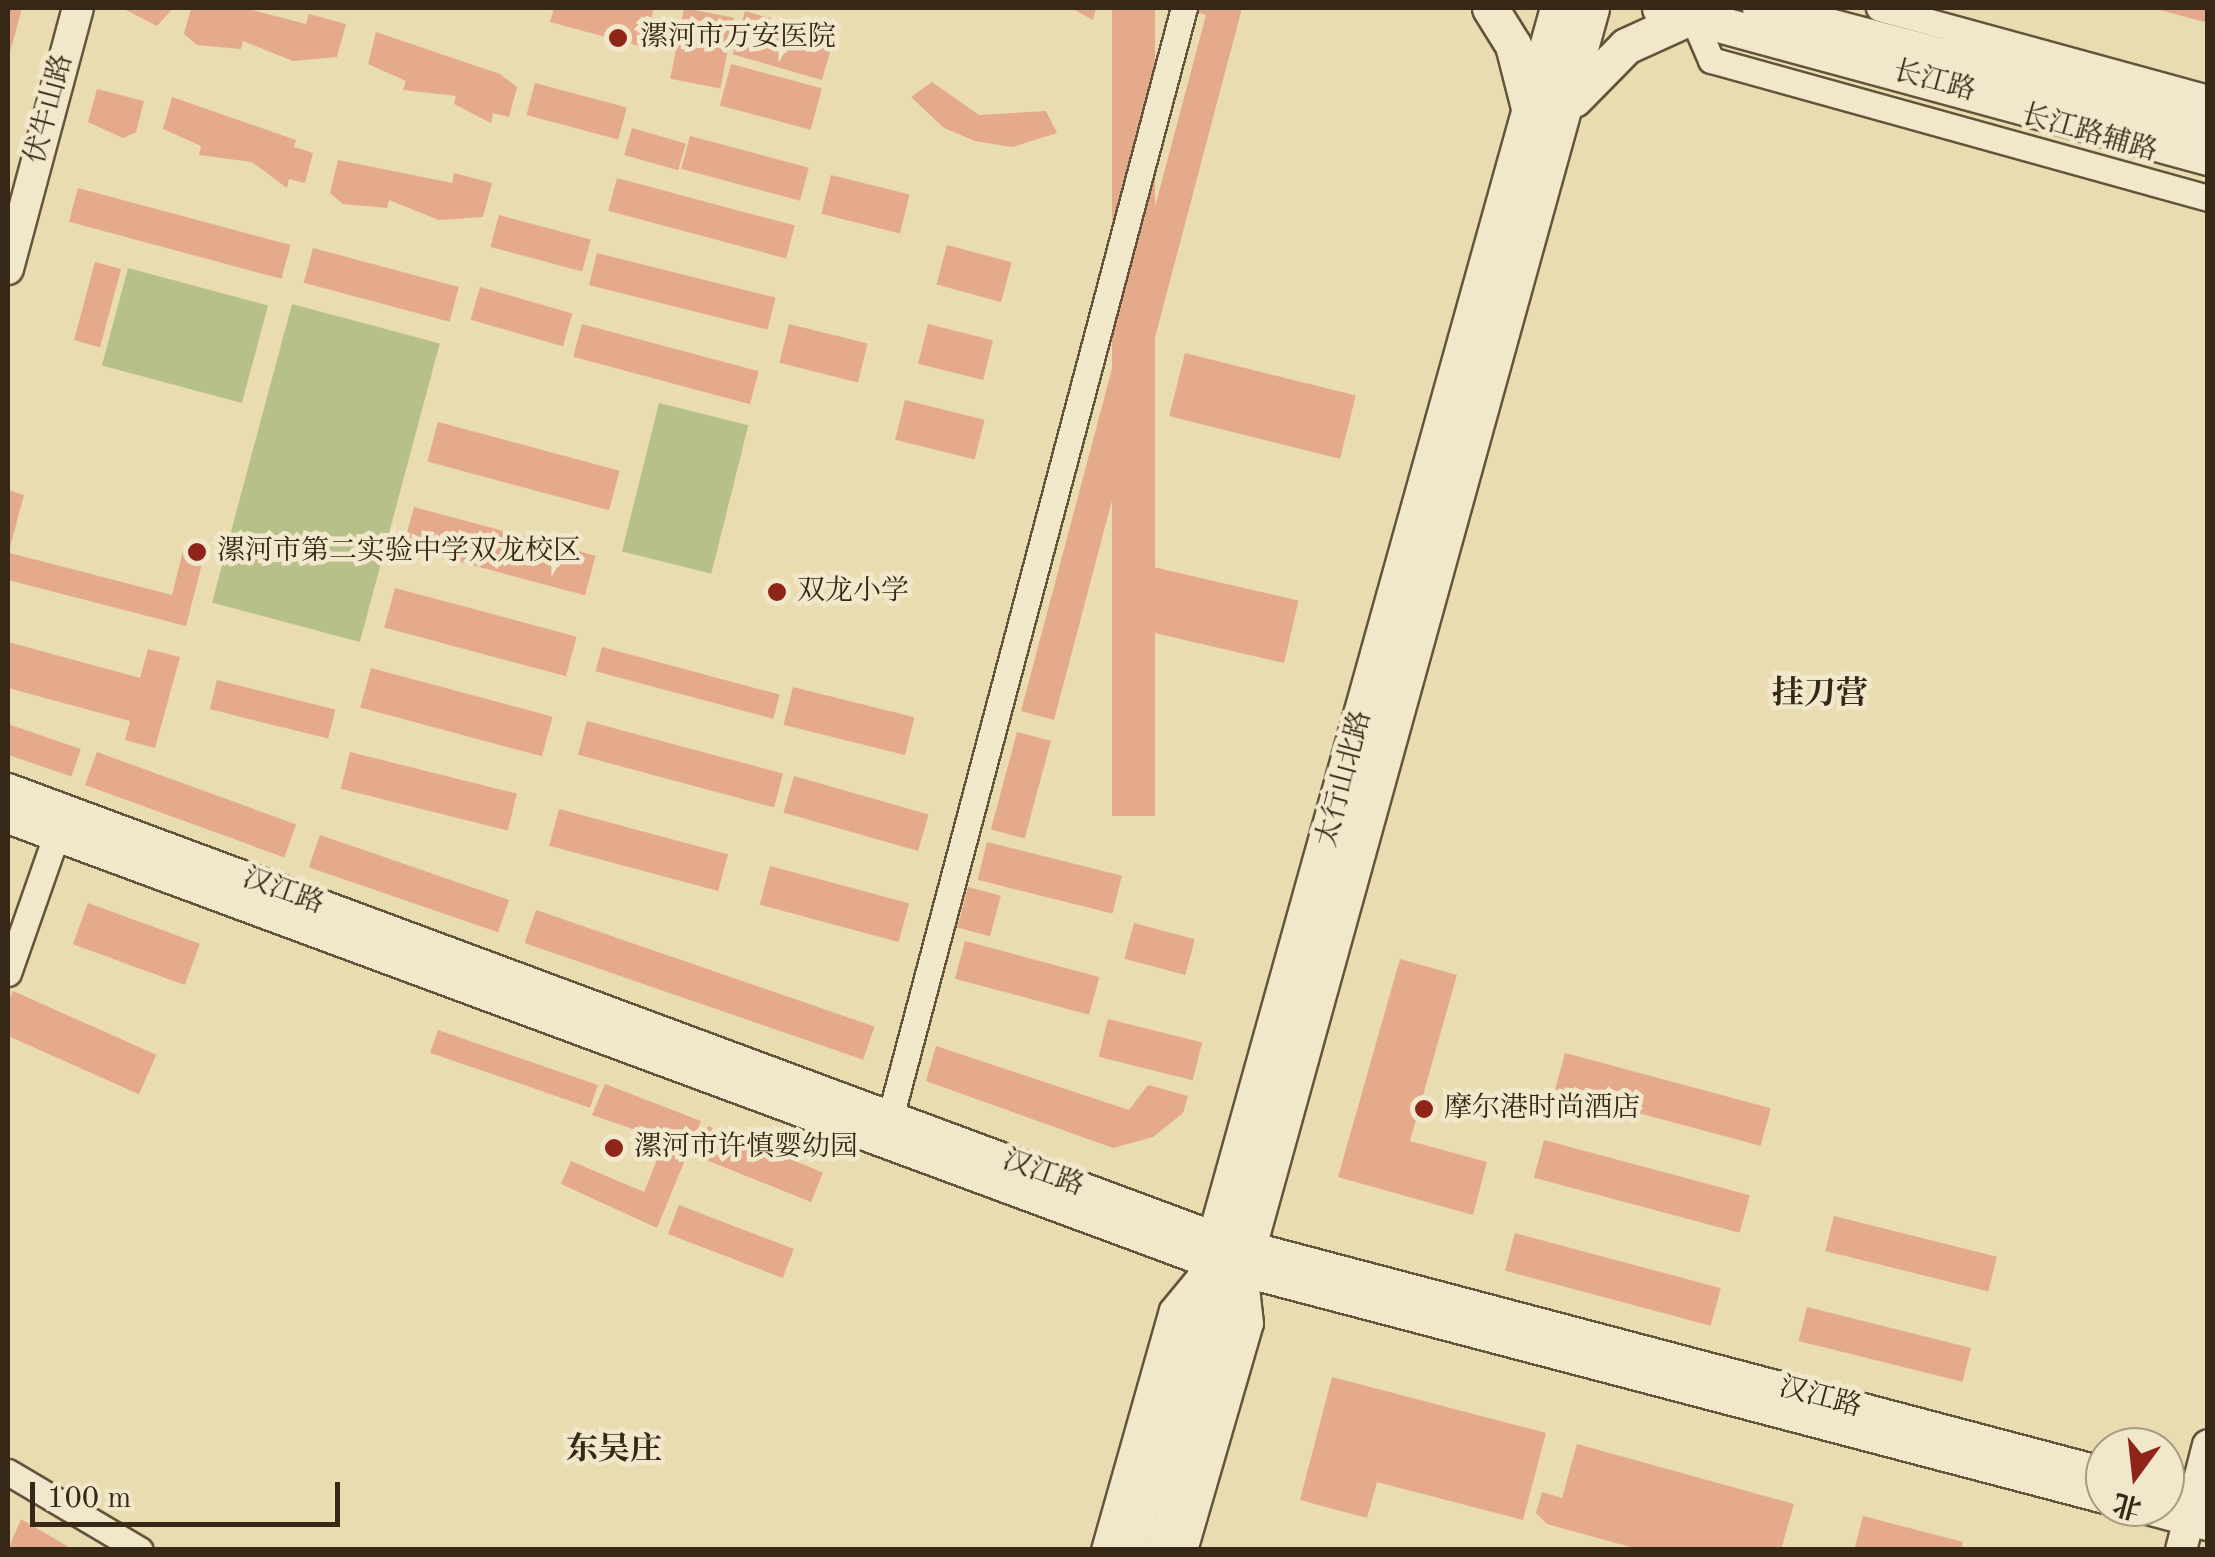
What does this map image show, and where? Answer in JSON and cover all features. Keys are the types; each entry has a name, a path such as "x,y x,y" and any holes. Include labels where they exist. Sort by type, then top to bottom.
{"main road":[{"path":"1490,8 1545,115 1588,76 1676,12"},
{"name":"太行山北路","path":"1545,115 1558,8"},
{"name":"太行山北路","path":"1164,1550 1231,1256 1545,115 1591,8"},
{"name":"长江路","path":"1760,8 2208,126"},
{"name":"长江路","path":"1676,12 2208,156"},
{"name":"太行山北路","path":"1128,1550 1231,1256"}],"street":[{"name":"伏牛山路","path":"8,269 78,8"},
{"path":"890,1118 1184,8"},
{"path":"1879,8 2208,98"},
{"name":"长江路辅路","path":"1676,12 1711,60 2208,198"},
{"name":"汉江路","path":"8,789 890,1118 1231,1256 2085,1468"},
{"name":"汉江路","path":"8,818 1231,1256 2085,1492"},
{"path":"8,973 56,836"},
{"path":"1104,1550 1172,1310 1231,1256 1250,1323 1184,1550"},
{"path":"2191,1513 2208,1445"},
{"path":"8,1472 140,1550"}],"green space":[{"path":"128,268 268,306 242,403 102,366"},
{"path":"292,304 440,344 360,642 212,602"},
{"path":"659,403 748,425 711,574 622,551"}],"building":[{"path":"8,8 22,8 9,56 8,56"},
{"path":"122,8 173,8 157,26"},
{"path":"191,8 244,8 306,24 309,14 346,24 337,57 293,61 243,41 241,49 197,45 184,34"},
{"name":"漯河市万安医院","path":"554,8 654,8 643,47 550,22"},
{"path":"684,8 734,18 720,88 670,79"},
{"path":"1071,8 1096,8 1093,20"},
{"path":"1112,8 1155,8 1155,816 1112,816"},
{"path":"1181,8 1242,8 1054,720 1021,711 1206,15"},
{"path":"2208,8 2208,23 2156,9"},
{"path":"745,11 834,37 822,80 733,54"},
{"path":"376,32 500,74 517,87 509,117 493,113 491,123 454,104 456,96 403,90 406,81 368,64"},
{"path":"731,64 822,88 811,130 720,106"},
{"path":"932,82 979,115 1046,111 1057,133 1012,147 975,141 944,128 911,97"},
{"path":"535,83 627,108 618,139 526,115"},
{"path":"97,89 144,101 136,132 123,138 88,122"},
{"path":"172,97 296,140 294,147 313,153 305,183 289,179 287,188 252,162 199,155 201,146 163,129"},
{"path":"632,128 686,143 678,170 624,155"},
{"path":"690,136 809,168 800,201 681,169"},
{"path":"338,160 452,183 454,173 492,183 483,217 439,220 389,200 387,208 343,204 330,193"},
{"path":"831,175 910,195 900,233 821,214"},
{"path":"617,178 795,226 786,258 608,211"},
{"path":"78,188 291,245 281,279 69,222"},
{"path":"499,215 591,240 582,271 490,247"},
{"path":"947,245 1012,262 1001,302 936,285"},
{"path":"313,248 459,287 450,322 304,283"},
{"path":"597,253 776,298 768,330 589,285"},
{"path":"95,262 121,269 100,347 74,340"},
{"path":"480,287 572,313 563,346 471,320"},
{"path":"582,324 759,371 750,404 573,357"},
{"path":"789,324 868,344 858,382 779,363"},
{"path":"928,324 993,340 983,380 918,364"},
{"path":"1185,353 1356,396 1340,459 1169,416"},
{"path":"905,400 985,420 975,460 895,440"},
{"path":"438,422 620,471 609,510 427,462"},
{"path":"8,490 24,495 9,551 8,551"},
{"path":"414,507 596,556 585,595 403,547"},
{"path":"183,551 204,556 186,626 8,580 10,553 172,595"},
{"path":"1127,561 1298,601 1284,663 1113,623"},
{"path":"395,588 577,637 566,676 384,628"},
{"path":"8,642 140,678 148,649 180,657 155,748 125,740 130,721 8,688"},
{"path":"602,647 780,695 773,719 596,671"},
{"path":"371,668 553,717 542,756 360,708"},
{"path":"217,680 335,710 328,739 210,709"},
{"path":"793,687 914,717 905,755 784,725"},
{"path":"587,721 783,774 774,807 578,755"},
{"path":"8,724 81,749 71,776 8,755"},
{"path":"1017,732 1051,741 1025,839 991,830"},
{"path":"97,752 296,825 284,857 85,785"},
{"path":"350,752 517,794 508,830 341,789"},
{"path":"794,776 929,815 918,851 784,813"},
{"path":"559,809 728,854 718,891 549,846"},
{"path":"320,835 509,900 498,932 309,867"},
{"path":"987,842 1122,876 1112,913 978,880"},
{"path":"770,866 909,903 899,942 760,905"},
{"path":"968,887 1001,896 990,936 957,928"},
{"path":"88,903 200,944 185,985 73,944"},
{"path":"536,910 874,1027 863,1060 525,943"},
{"path":"1134,923 1195,939 1185,975 1124,959"},
{"path":"965,941 1099,977 1089,1015 955,979"},
{"name":"摩尔港时尚酒店","path":"1400,959 1457,975 1410,1141 1487,1162 1473,1215 1338,1177"},
{"path":"13,991 156,1055 139,1094 8,1036 8,1002"},
{"path":"1108,1019 1202,1042 1193,1080 1099,1057"},
{"path":"438,1030 598,1085 590,1108 430,1053"},
{"path":"936,1046 1129,1110 1148,1085 1188,1096 1183,1113 1153,1137 1113,1148 926,1081"},
{"path":"1565,1053 1771,1108 1761,1146 1555,1091"},
{"path":"605,1084 701,1121 657,1228 561,1184 571,1161 644,1192 665,1140 592,1115"},
{"path":"708,1126 823,1172 811,1202 696,1156"},
{"path":"1544,1140 1750,1195 1740,1233 1534,1178"},
{"path":"679,1205 794,1249 783,1278 668,1234"},
{"path":"1834,1216 1997,1257 1988,1292 1825,1251"},
{"path":"1515,1233 1721,1288 1711,1326 1505,1271"},
{"path":"1807,1307 1971,1348 1963,1382 1799,1341"},
{"path":"1332,1377 1546,1433 1523,1520 1377,1482 1367,1518 1300,1500"},
{"path":"1577,1444 1794,1504 1781,1550 1641,1550 1547,1524 1536,1513 1542,1492 1562,1498"},
{"path":"1863,1516 1963,1542 1961,1550 1855,1547"},
{"path":"21,1519 74,1550 8,1550"}],"place":[{"name":"漯河市万安医院","path":"618,38"},
{"name":"漯河市第二实验中学双龙校区","path":"197,552"},
{"name":"双龙小学","path":"777,592"},
{"name":"摩尔港时尚酒店","path":"1424,1109"},
{"name":"漯河市许慎婴幼园","path":"614,1148"}],"district":[{"name":"挂刀营","path":"1820,695"},
{"name":"东吴庄","path":"614,1451"}]}
